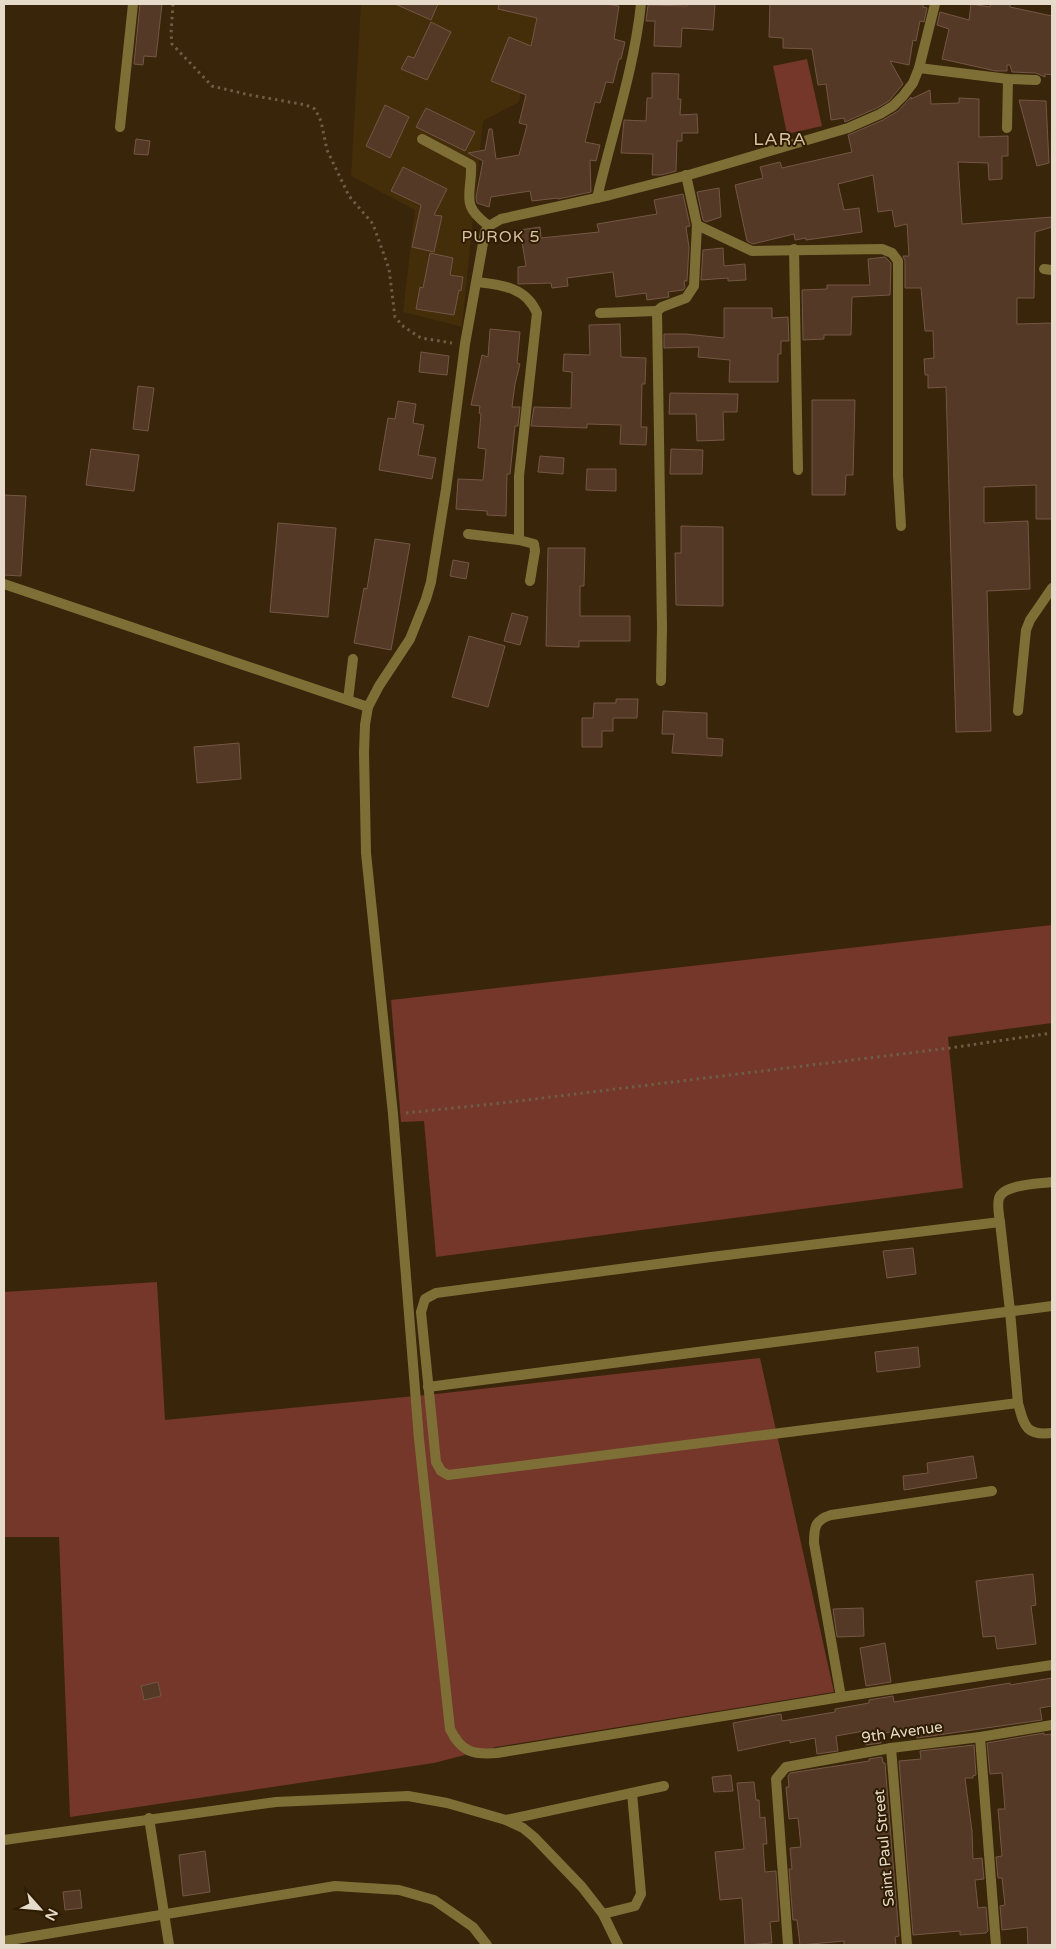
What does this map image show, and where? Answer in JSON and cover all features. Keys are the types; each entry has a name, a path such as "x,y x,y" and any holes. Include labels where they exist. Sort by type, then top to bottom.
{"street":[{"path":"120,127 132,4"},
{"path":"597,198 610,140 633,61 641,4"},
{"path":"935,4 920,68 912,83 898,101 880,114 863,122 686,175 597,198 501,218 488,226 485,232 465,344 446,489 431,582 410,639 379,686 368,707 364,753 366,853 393,1114 420,1448 450,1729 456,1740 463,1748 473,1752 497,1753 840,1697 1052,1665"},
{"path":"920,68 1008,79 1036,80"},
{"path":"1008,79 1008,128"},
{"path":"422,139 471,165 468,204 474,214 488,226"},
{"path":"600,313 657,311 662,307 686,298 694,286 697,224 686,175"},
{"path":"697,224 752,251 882,249 892,253 898,261 898,476 901,526"},
{"path":"794,249 798,470"},
{"path":"477,282 502,285 520,291 534,304 537,313 519,476 520,540"},
{"path":"657,311 662,627 661,681"},
{"path":"468,534 520,540 534,544 535,551 530,581"},
{"path":"4,584 368,707"},
{"path":"1018,712 1026,630 1030,620 1052,588"},
{"path":"348,700 353,659"},
{"path":"1052,1182 1004,1190 999,1197 998,1208 1018,1403 1024,1426 1033,1432 1052,1433"},
{"path":"1000,1222 436,1293 425,1299 421,1312 428,1387 436,1462 441,1471 448,1475 1018,1403"},
{"path":"428,1387 1052,1306"},
{"path":"840,1697 814,1543 816,1524 821,1518 831,1515 992,1491"},
{"name":"9th Avenue","path":"788,1945 776,1779 786,1767 891,1748 980,1737 1052,1725"},
{"path":"980,1737 996,1945"},
{"name":"Saint Paul Street","path":"891,1748 908,1945"},
{"path":"506,1820 664,1786"},
{"path":"603,1914 635,1906 641,1894 632,1793"},
{"path":"4,1840 148,1818 276,1802 408,1796 448,1802 506,1820 523,1828 534,1837 582,1887 603,1914 618,1945"},
{"path":"148,1818 169,1945"},
{"path":"4,1941 335,1886 399,1890 434,1900 473,1927 487,1945"}],"path":[{"path":"173,4 172,44 212,86 315,108 321,121 327,150 349,196 373,224 388,269 395,317 404,327 421,338 465,344"},
{"path":"393,1114 531,1100 950,1048 1052,1033"}],"shaded area":[{"path":"361,4 540,4 519,102 483,121 462,327 403,312 415,210 351,176"},
{"path":"807,59 822,126 787,134 773,66"},
{"path":"1052,925 1052,1023 948,1037 963,1188 436,1257 424,1121 401,1122 391,1000"},
{"path":"157,1282 165,1420 436,1394 760,1358 834,1692 496,1747 434,1763 70,1817 59,1537 4,1537 4,1292"}],"building":[{"path":"140,4 162,4 156,57 144,56 143,65 134,64"},
{"path":"395,4 438,4 431,20"},
{"path":"499,4 605,4 619,6 614,39 625,42 621,59 619,59 613,83 606,82 600,103 595,102 585,142 600,145 596,161 590,160 591,192 558,199 532,201 530,191 491,197 489,207 477,203 476,197 483,161 468,153 485,150 489,129 492,129 496,159 519,155 527,125 519,123 526,95 491,81 509,37 531,46 537,18 498,9"},
{"path":"687,4 715,4 713,30 682,28 681,47 654,46 655,21 646,21 648,5 687,6"},
{"path":"770,4 923,4 923,7 927,8 924,22 920,21 916,41 913,40 909,65 890,61 903,84 889,101 845,122 844,118 831,120 826,84 818,85 812,49 783,48 783,38 769,37"},
{"path":"971,4 990,7 991,4 1010,4 1010,7 1052,16 1052,75 1045,74 1045,77 1036,73 1012,72 1010,65 1007,65 1007,71 996,71 942,59 949,29 937,25 940,12 969,20"},
{"path":"431,22 451,32 427,80 401,69 408,56 414,58"},
{"path":"652,73 679,74 678,99 681,99 680,115 697,114 698,133 682,133 682,141 677,141 676,171 661,175 652,175 653,154 621,153 624,120 646,121 647,98 652,98"},
{"path":"930,90 931,104 959,103 959,98 979,99 979,137 1008,136 1008,156 1002,156 1002,179 989,180 988,163 958,162 962,224 1052,217 1052,227 1035,232 1034,298 1017,298 1017,324 1052,323 1052,519 1036,519 1036,485 984,487 984,523 1028,521 1030,589 987,591 991,731 956,732 946,387 928,388 928,375 925,375 924,359 934,358 933,331 925,331 921,288 905,288 905,261 903,256 909,256 907,224 895,227 892,210 878,212 873,175 838,184 844,210 859,208 862,232 806,240 806,238 795,240 794,234 753,244 747,241 735,185 763,178 760,167 780,162 782,168 852,152 848,135 883,120 898,111 911,97 911,99"},
{"path":"1019,100 1046,101 1049,163 1037,166"},
{"path":"385,105 409,117 390,158 366,146"},
{"path":"426,108 475,132 465,151 416,127"},
{"path":"136,139 150,141 148,155 134,154"},
{"path":"403,167 447,189 434,215 442,216 434,252 412,247 421,205 391,191"},
{"path":"719,188 721,217 706,222 703,220 697,192"},
{"path":"683,194 690,226 686,227 689,247 687,281 684,281 685,288 683,290 668,292 669,297 647,300 646,293 616,297 613,272 567,278 568,286 552,288 551,283 518,284 518,267 526,266 520,230 540,227 541,238 599,232 597,224 657,214 654,200"},
{"path":"723,248 724,266 745,264 746,280 728,281 728,278 701,280 703,250"},
{"path":"430,253 453,258 450,275 463,277 454,315 416,309 420,287 423,288"},
{"path":"885,257 891,263 890,295 852,297 851,335 824,335 824,339 803,340 802,290 827,289 827,285 870,285 868,259"},
{"path":"724,308 772,308 772,318 788,317 789,341 781,341 781,354 778,354 778,382 729,382 730,360 698,357 699,347 664,348 664,334 724,338"},
{"path":"620,324 621,357 646,358 645,384 642,384 641,427 647,427 646,445 620,444 621,425 587,424 587,428 531,426 534,407 571,408 572,372 563,371 564,354 590,355 589,325"},
{"path":"490,329 520,332 517,363 520,364 512,407 520,407 518,426 515,426 510,474 507,474 506,516 487,515 487,511 456,509 458,479 483,480 486,449 478,448 480,406 471,405 482,355 488,357"},
{"path":"421,352 449,356 447,375 419,372"},
{"path":"138,386 154,388 148,431 133,429"},
{"path":"670,393 738,394 737,412 723,412 724,440 697,441 696,414 669,414"},
{"path":"812,400 855,400 853,475 846,475 845,495 812,495"},
{"path":"398,401 416,404 413,423 424,425 418,455 436,458 432,479 379,470 388,418 395,419"},
{"path":"91,449 139,455 134,491 86,485"},
{"path":"671,449 703,450 702,474 670,474"},
{"path":"540,456 564,458 563,474 538,472"},
{"path":"587,469 616,469 616,491 586,490"},
{"path":"4,495 26,496 21,576 4,575"},
{"path":"278,523 336,528 328,617 270,612"},
{"path":"681,526 723,527 723,606 676,605 675,553 681,553"},
{"path":"375,539 410,544 391,650 354,643 364,588 367,589"},
{"path":"548,548 585,548 584,586 580,586 580,616 630,616 630,641 579,641 579,647 546,646"},
{"path":"453,560 469,563 466,579 450,576"},
{"path":"512,613 528,617 520,645 504,641"},
{"path":"469,636 505,646 488,707 452,697"},
{"path":"616,699 638,699 637,718 613,718 613,731 602,731 602,747 582,747 582,718 593,718 594,703 616,703"},
{"path":"663,711 707,713 707,738 723,739 722,756 672,753 674,734 662,734"},
{"path":"239,743 241,779 197,783 194,747"},
{"path":"913,1248 916,1274 887,1278 883,1251"},
{"path":"918,1347 920,1367 877,1372 875,1352"},
{"path":"973,1456 977,1478 904,1490 903,1476 928,1473 927,1463"},
{"path":"1033,1574 1036,1605 1031,1606 1036,1644 997,1649 995,1636 983,1637 976,1581"},
{"path":"863,1608 864,1636 837,1637 833,1609"},
{"path":"885,1643 891,1682 866,1686 860,1648"},
{"path":"1052,1678 1052,1706 1040,1708 1042,1720 917,1738 915,1727 885,1733 885,1736 880,1737 881,1743 866,1745 864,1731 836,1736 838,1751 817,1754 815,1738 790,1743 790,1740 738,1751 733,1723 781,1714 782,1721 835,1712 835,1709 869,1703 869,1700 893,1696 894,1702"},
{"path":"158,1682 161,1696 144,1700 141,1686"},
{"path":"1044,1733 1044,1735 1051,1734 1052,1742 1052,1945 1028,1945 1027,1927 1002,1930 1000,1906 1005,1905 1002,1878 998,1878 996,1857 1002,1856 998,1809 1005,1809 1002,1773 990,1774 987,1743"},
{"path":"974,1745 976,1775 973,1778 965,1778 972,1831 973,1859 982,1858 984,1879 975,1880 978,1908 986,1907 988,1931 986,1933 960,1935 960,1931 913,1935 899,1761 921,1759 920,1751"},
{"path":"882,1757 883,1763 885,1763 899,1936 895,1937 896,1945 844,1945 844,1941 800,1945 797,1920 793,1920 789,1869 792,1869 790,1848 801,1847 798,1818 789,1819 786,1787 789,1787 788,1776 790,1773 869,1761 869,1759"},
{"path":"731,1775 733,1791 714,1792 712,1777"},
{"path":"754,1782 756,1800 759,1800 760,1818 765,1817 767,1844 763,1844 765,1872 776,1871 779,1921 770,1922 772,1943 745,1945 742,1898 720,1900 715,1852 744,1849 737,1783"},
{"path":"205,1851 210,1892 183,1896 179,1855"},
{"path":"80,1890 82,1908 65,1910 63,1892"}],"district":[{"name":"LARA","path":"780,139"},
{"name":"PUROK 5","path":"501,237"}]}
